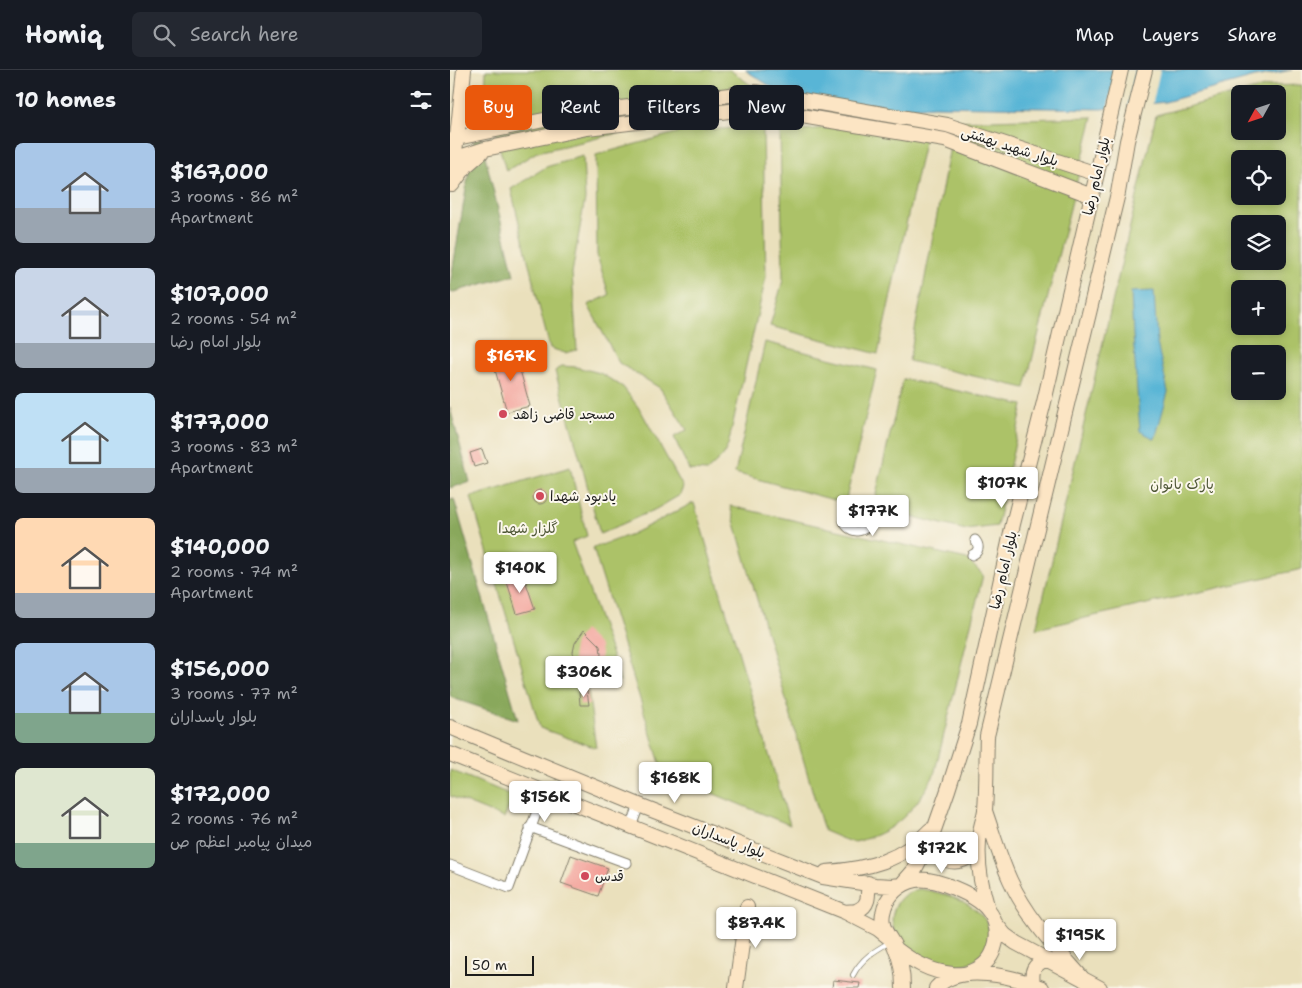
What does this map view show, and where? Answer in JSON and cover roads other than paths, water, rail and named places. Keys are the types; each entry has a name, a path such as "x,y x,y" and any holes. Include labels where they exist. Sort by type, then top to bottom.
{"main road":[{"path":"450,182 464,70"},
{"name":"بلوار امام رضا","path":"901,885 915,868 935,827 969,724 1013,524 1046,392 1121,70"},
{"name":"بلوار امام رضا","path":"985,811 987,736 1118,193 1127,141 1145,70"},
{"name":"بلوار شهید بهشتی","path":"454,140 578,113 755,92 947,125 1097,174"},
{"path":"460,108 470,123 491,131"},
{"name":"بلوار شهید بهشتی","path":"452,160 485,149 587,128 754,108 945,140 1092,196"},
{"path":"450,188 466,166 485,149"},
{"name":"بلوار پاسداران","path":"450,727 639,805 823,877 892,886 901,885"},
{"name":"بلوار پاسداران","path":"450,754 845,912 878,929 891,942"},
{"path":"985,811 978,847 979,875 988,909 996,924 1005,935 1016,943 1100,988"},
{"path":"985,811 1010,880 1024,905 1044,933 1084,980"},
{"path":"935,827 932,837 933,844 941,857 947,860 954,862 962,861 974,854 978,847"},
{"path":"813,873 839,871 888,861 906,851 935,827"},
{"path":"903,988 903,974 891,942 884,930 883,913 889,897 901,885 918,880 934,882 969,895 988,909"},
{"path":"845,912 859,910 864,907 867,902 868,883"},
{"path":"736,988 746,907"},
{"path":"891,942 918,964 932,970 964,975 979,969 992,957 997,941 996,924"},
{"path":"1035,985 1031,975 1033,968 1046,959"},
{"path":"936,988 947,979 964,975 991,975 1035,985"},
{"path":"1009,988 1035,985"}],"street":[{"path":"972,555 978,549 978,544 975,540"},
{"path":"450,865 509,888 530,827 539,814 544,792"},
{"path":"630,827 639,805"},
{"path":"530,827 627,863"}],"lane":[{"path":"853,974 859,964 873,952 891,942"}],"water":[{"path":"745,70 1292,70 1255,77 1165,102 1101,109 933,106 871,111 849,117 812,113 804,108 804,85 768,85"},
{"path":"1154,291 1157,343 1168,392 1155,439 1140,431 1131,292"}],"place":[{"name":"مسجد قاضی زاهد","path":"503,414"},
{"name":"یادبود شهدا","path":"540,496"},
{"name":"قدس","path":"585,876"}],"park label":[{"name":"پارک بانوان","path":"1182,484"},
{"name":"گلزار شهدا","path":"528,528"}]}
